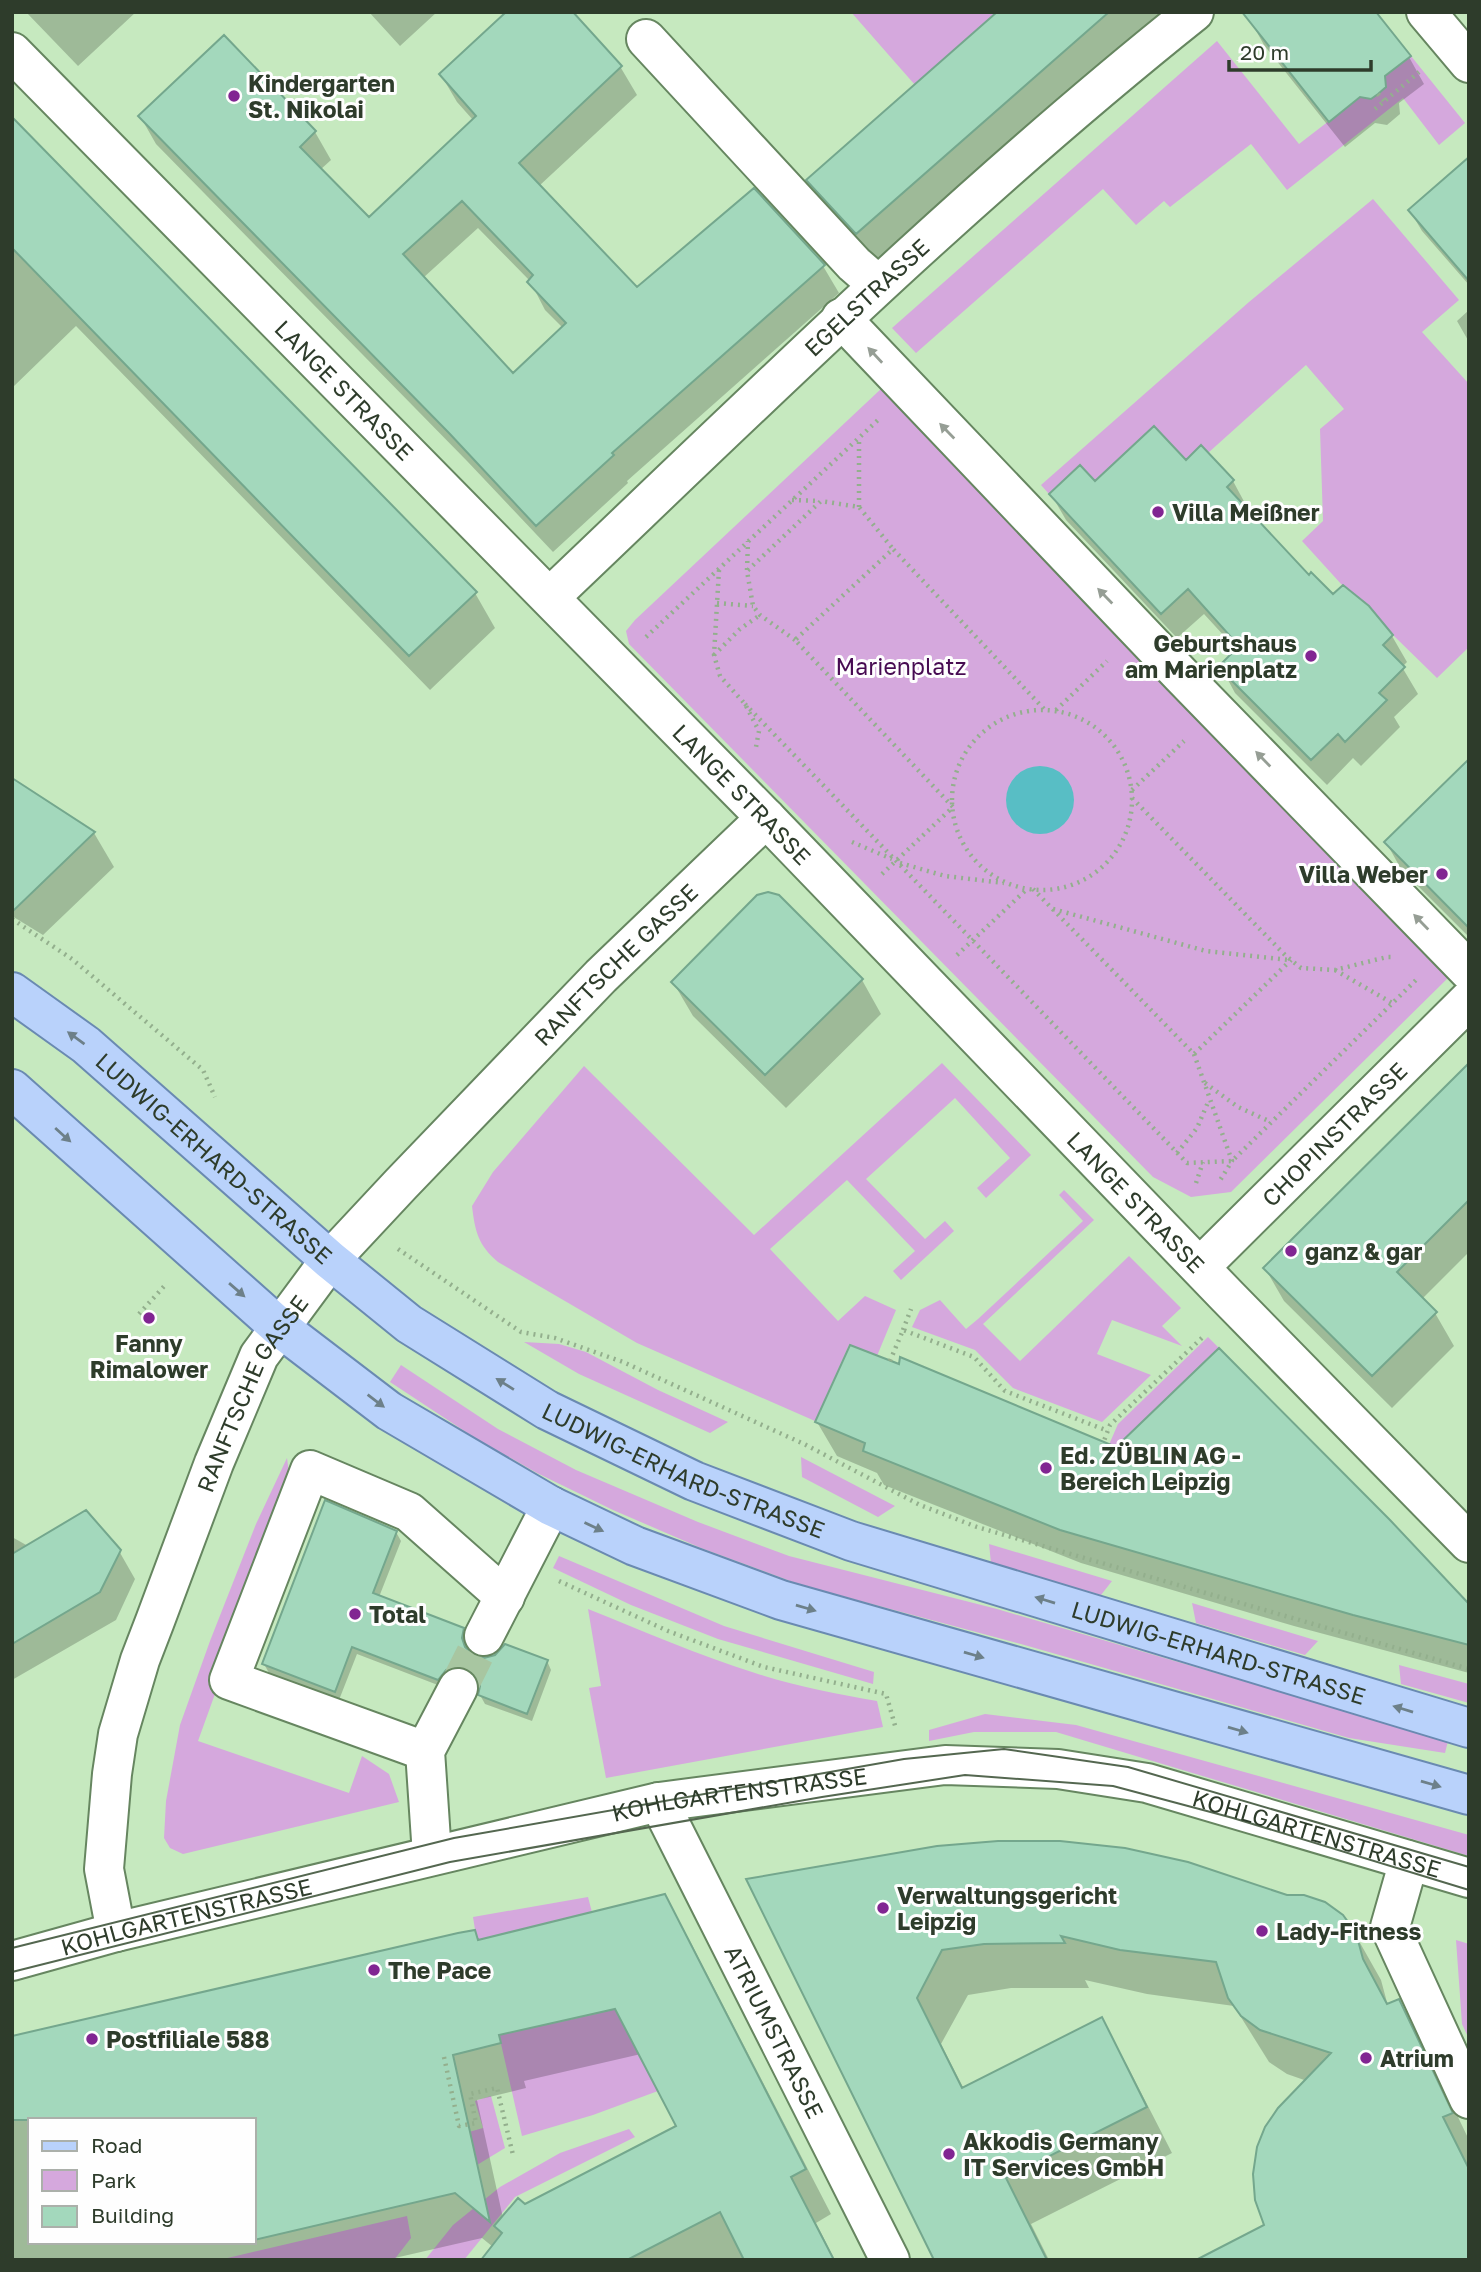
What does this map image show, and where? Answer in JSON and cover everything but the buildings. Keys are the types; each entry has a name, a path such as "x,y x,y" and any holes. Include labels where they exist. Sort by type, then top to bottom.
{"main road":[{"name":"LUDWIG-ERHARD-STRASSE","path":"12,992 86,1045 330,1260 409,1324 535,1403 694,1481 851,1541 1469,1728"},
{"path":"12,1089 279,1327 388,1411 551,1506 635,1546 780,1600 1469,1795"}],"street":[{"name":"EGELSTRASSE","path":"550,597 841,318 1101,86 1194,12"},
{"path":"1426,12 1469,63"},
{"path":"646,39 854,264 878,285"},
{"name":"LANGE STRASSE","path":"12,52 766,818 1469,1543"},
{"path":"841,318 1181,675 1469,971"},
{"name":"RANFTSCHE GASSE","path":"116,1932 104,1869 118,1734 140,1660 253,1368 279,1327 330,1260 601,976 766,818"},
{"name":"CHOPINSTRASSE","path":"1200,1267 1469,1000"},
{"path":"425,1751 229,1680 310,1470 409,1512 505,1597"},
{"path":"484,1636 551,1506"},
{"path":"432,1855 425,1751 458,1688"},
{"name":"KOHLGARTENSTRASSE","path":"12,1961 116,1932 659,1802 945,1765 1058,1769 1147,1783 1469,1878"},
{"name":"ATRIUMSTRASSE","path":"659,1802 890,2260"},
{"path":"1407,1860 1390,1927 1469,2099"}],"path":[{"path":"1375,109 1426,67"},
{"path":"1378,94 1384,101"},
{"path":"641,642 880,418"},
{"path":"859,437 859,507 893,549 1045,710"},
{"path":"792,500 859,507"},
{"path":"747,570 821,501"},
{"path":"748,541 747,570 753,606 760,615 795,640 953,807"},
{"path":"795,640 893,549"},
{"path":"719,569 715,654 720,676 1187,1163 1232,1161"},
{"path":"717,603 753,606"},
{"path":"715,654 740,629 760,615"},
{"path":"1055,711 1110,658"},
{"path":"745,704 758,731 755,756"},
{"path":"843,839 866,846 906,866 945,876 1051,890 1086,878 1099,869 1120,845 1126,831 1132,798 1126,769 1108,739 1087,722 1055,711 1025,712 1006,718 985,730 965,754 954,780 953,807 959,835 972,857 984,869 1009,883"},
{"path":"1132,791 1187,739"},
{"path":"1132,798 1301,968 1335,970 1387,957 1395,958 1386,948"},
{"path":"875,880 953,807"},
{"path":"1030,889 1053,909 1194,1054 1232,1161"},
{"path":"953,959 1030,889"},
{"path":"1053,909 1206,951 1291,960"},
{"path":"12,919 72,958 203,1070"},
{"path":"1194,1054 1291,960"},
{"path":"1335,970 1392,1003"},
{"path":"1219,1182 1232,1161 1416,979 1409,972"},
{"path":"1204,1083 1238,1107 1271,1122"},
{"path":"1177,1153 1197,1128 1210,1099"},
{"path":"1196,1183 1203,1162"},
{"path":"139,1314 173,1277"},
{"path":"890,1361 911,1310"},
{"path":"903,1330 974,1357 1005,1391 1108,1432"},
{"path":"1102,1446 1110,1425 1206,1334"},
{"path":"623,1362 804,1444 920,1505 977,1527 1469,1669"},
{"path":"523,1562 585,1594 668,1631 764,1667 887,1694 906,1770"},
{"path":"444,2057 459,2126 476,2123 470,2094 497,2088 513,2155"}],"green space":[{"path":"851,12 997,12 915,85"},
{"path":"1217,41 1299,144 1360,97 1371,99 1386,87 1385,76 1411,56 1465,123 1439,145 1403,98 1287,190 1251,144 1170,207 1164,201 1136,225 1103,189 916,353 892,328"},
{"path":"1373,199 1459,300 1422,332 1469,384 1469,647 1437,678 1393,635 1369,606 1342,585 1302,541 1323,521 1320,429 1344,409 1306,365 1208,453 1201,445 1186,460 1154,426 1095,481 1080,465 1049,494 1041,485 1249,302"},
{"name":"Marienplatz","path":"882,388 1452,974 1231,1192 1191,1197 1153,1177 629,644 626,631 635,620"},
{"path":"942,1063 1031,1155 986,1198 977,1188 1010,1158 955,1098 866,1179 925,1239 945,1221 954,1231 901,1280 893,1271 915,1251 847,1180 770,1249 838,1321 865,1296 896,1310 877,1356 849,1345 815,1421 637,1343 498,1262 486,1250 479,1237 472,1206 493,1172 584,1066 754,1235"},
{"path":"1064,1190 1094,1220 983,1324 1020,1361 1129,1256 1181,1308 1162,1326 1182,1346 1112,1320 1097,1354 1151,1375 1102,1422 1013,1388 975,1350 912,1327 920,1310 940,1300 966,1329 978,1319 1083,1221 1059,1195"},
{"path":"1208,1337 1219,1348 1114,1449 1108,1447 1118,1424"},
{"path":"524,1342 559,1344 586,1352 658,1390 728,1422 710,1433 579,1374"},
{"path":"401,1365 498,1429 576,1470 698,1522 789,1556 997,1609 1448,1741 1445,1753 1349,1738 1021,1644 801,1585 701,1548 537,1473 472,1436 390,1382"},
{"path":"801,1457 895,1506 878,1517 802,1477"},
{"path":"287,1458 289,1473 281,1511 198,1741 349,1793 362,1756 389,1774 399,1802 183,1854 170,1848 164,1838 166,1801 180,1725 256,1524"},
{"path":"989,1544 1112,1581 1101,1595 991,1563"},
{"path":"559,1556 724,1626 874,1672 873,1684 718,1639 631,1605 553,1568"},
{"path":"1192,1603 1318,1641 1305,1655 1196,1623"},
{"path":"588,1609 755,1673 877,1701 883,1727 606,1778 589,1688 601,1686"},
{"path":"1399,1665 1469,1684 1469,1703 1401,1684"},
{"path":"985,1714 1076,1725 1469,1835 1469,1856 1056,1732 974,1732 929,1741 929,1730"},
{"path":"588,1897 593,1916 477,1942 473,1917"},
{"path":"1456,1940 1469,1944 1469,2039 1462,2024"},
{"path":"614,1996 658,2091 593,2115 522,2136 499,2035 596,2014"},
{"path":"491,2096 505,2148 477,2165 469,2132 483,2128 475,2101"},
{"path":"629,2129 635,2137 515,2197 464,2260 425,2260 453,2225 500,2187 560,2153"},
{"path":"407,2216 411,2238 394,2260 219,2260"}],"water":[{"path":"1047,766 1068,781 1074,793 1072,813 1064,824 1047,834 1033,834 1016,824 1008,813 1006,793 1016,776 1027,768"}],"tunnel":[{"path":"458,1688 484,1636"}],"tram line":[{"path":"12,1948 454,1838 904,1759 1004,1749 1128,1767 1469,1867"},
{"path":"12,1972 450,1862 822,1797 965,1775 1113,1786 1233,1818 1469,1890"}],"place":[{"name":"Kindergarten St. Nikolai","path":"234,96"},
{"name":"Villa Meißner","path":"1158,512"},
{"name":"Geburtshaus am Marienplatz","path":"1311,656"},
{"name":"Villa Weber","path":"1442,874"},
{"name":"ganz & gar","path":"1291,1251"},
{"name":"Fanny Rimalower","path":"149,1318"},
{"name":"Ed. ZÜBLIN AG - Bereich Leipzig","path":"1046,1468"},
{"name":"Total","path":"355,1614"},
{"name":"Verwaltungsgericht Leipzig","path":"883,1908"},
{"name":"Lady-Fitness","path":"1262,1931"},
{"name":"The Pace","path":"374,1970"},
{"name":"Postfiliale 588","path":"92,2039"},
{"name":"Atrium","path":"1366,2058"},
{"name":"Akkodis Germany IT Services GmbH","path":"949,2154"}]}
